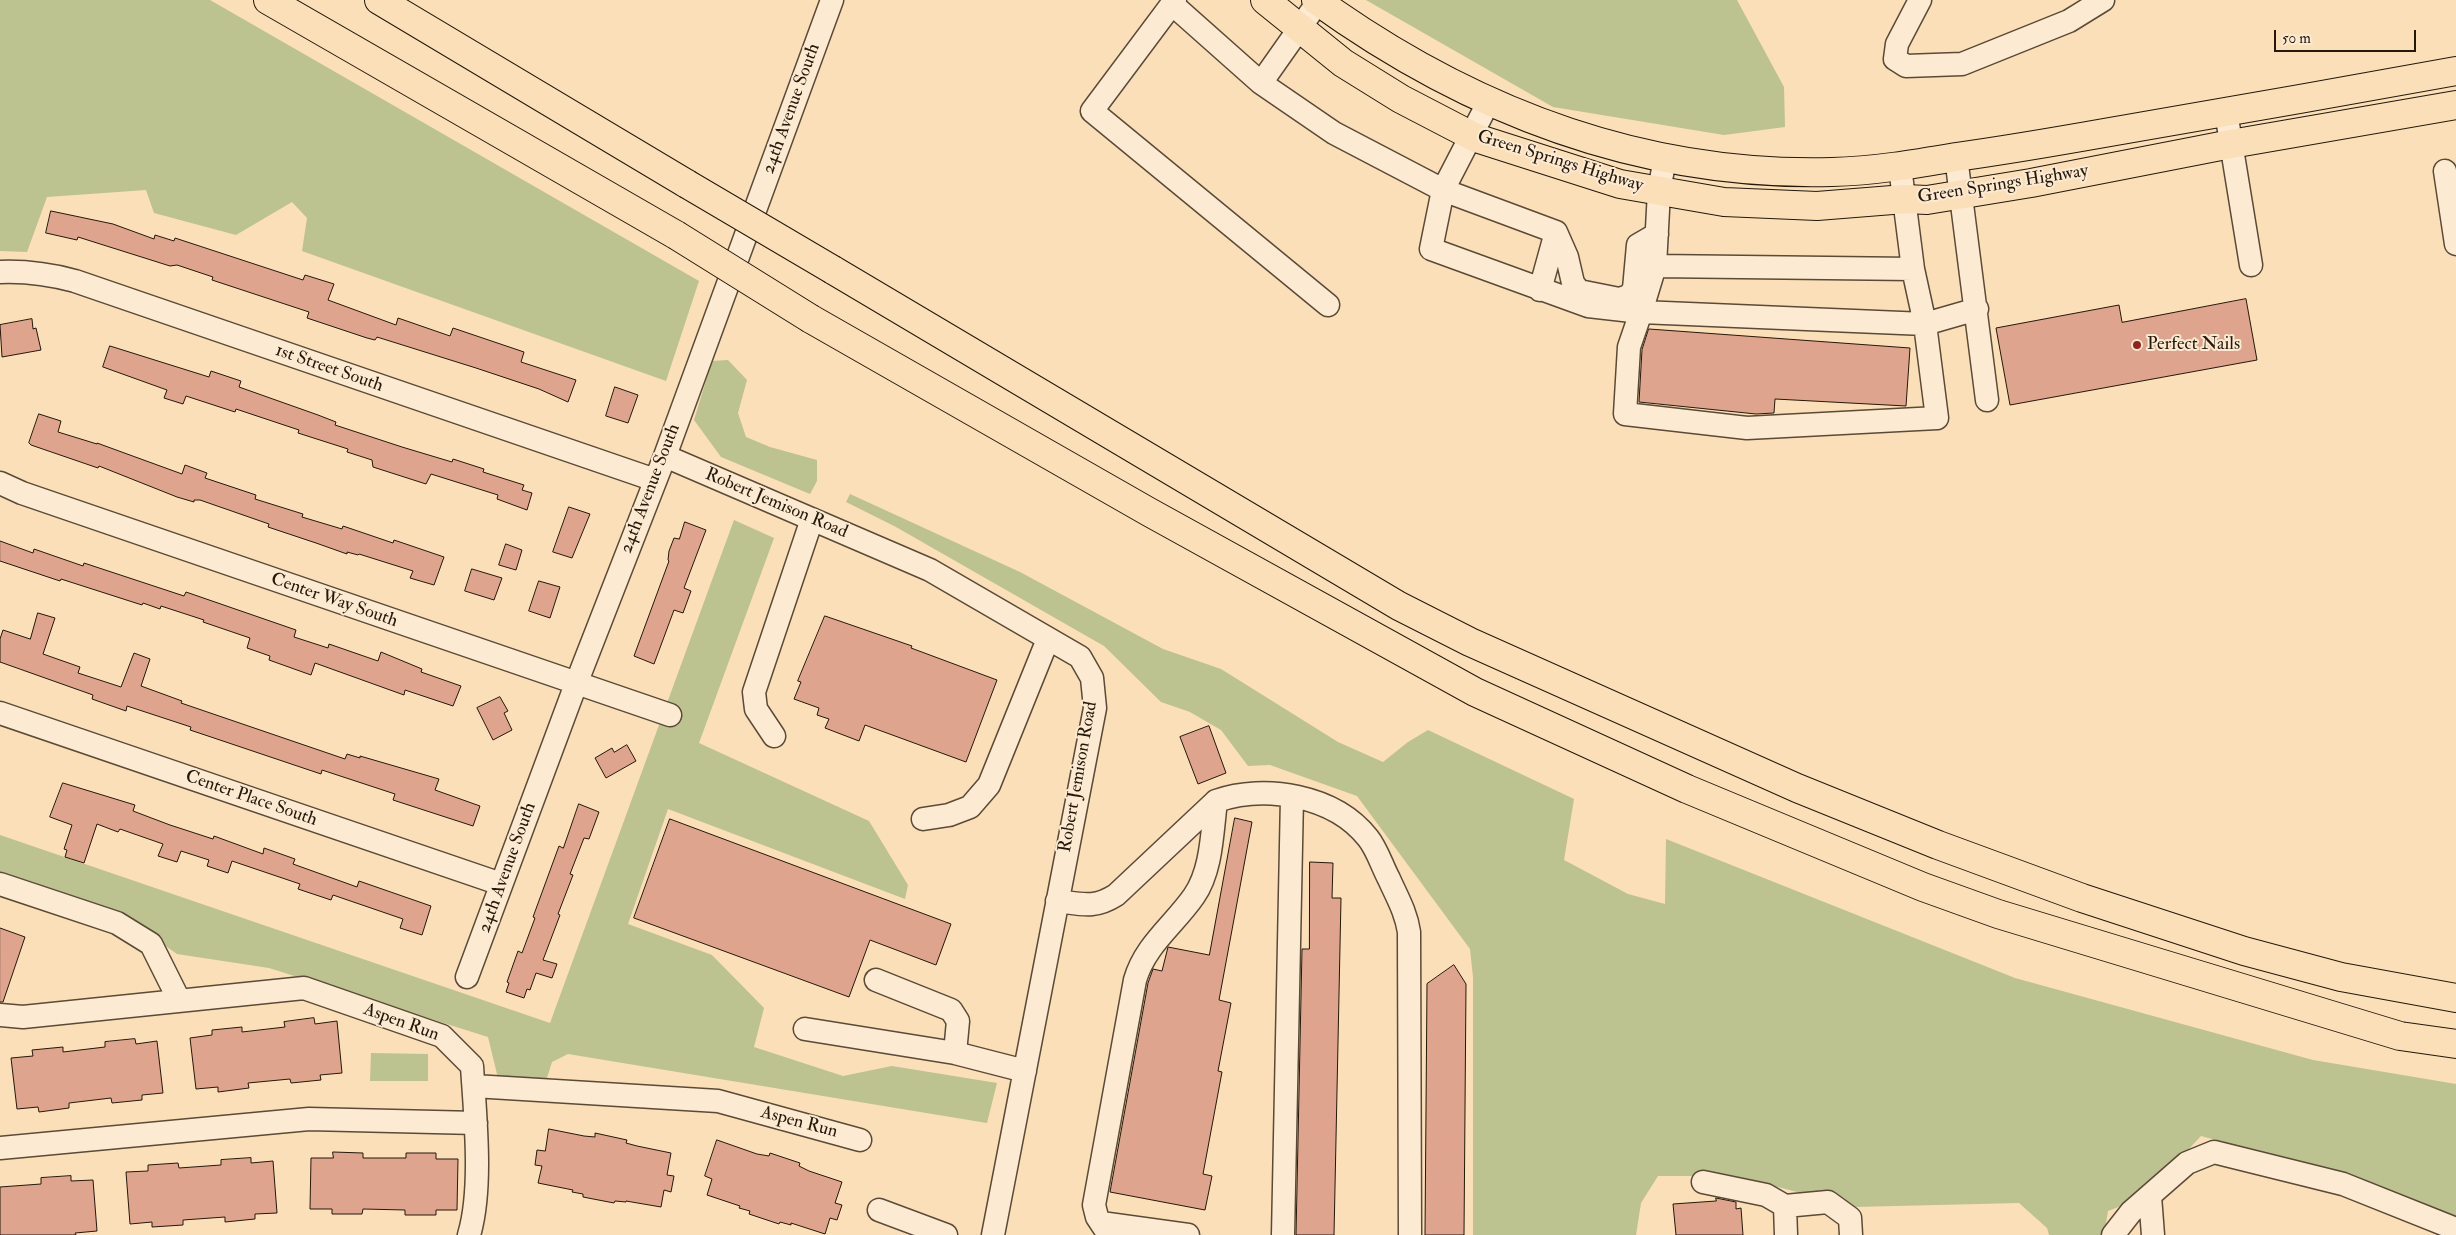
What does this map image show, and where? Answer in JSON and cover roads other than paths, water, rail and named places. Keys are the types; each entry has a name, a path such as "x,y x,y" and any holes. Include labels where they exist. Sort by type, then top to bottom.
{"main road":[{"path":"268,0 676,235 811,319 1149,512 1475,692 1687,789 1923,887 1998,914 2400,1036 2456,1044"},
{"path":"379,0 1399,606 1497,655 1797,788 1938,845 2082,898 2244,951 2341,978 2456,998"},
{"name":"Green Springs Highway","path":"1265,0 1343,63 1401,99 1471,136 1620,184 1724,202 1817,206 1905,199 1927,200 2031,183 2231,144 2456,105"},
{"name":"Green Springs Highway","path":"1317,1 1413,65 1535,122 1635,152 1704,165 1831,172 1900,167 2456,71"}],"street":[{"name":"24th Avenue South","path":"467,977 576,684 665,456 832,0"},
{"path":"1920,0 1897,44 1895,60 1906,66 1962,64 2069,21 2103,0"},
{"path":"1261,83 1317,1"},
{"path":"1328,304 1092,111 1173,2 1261,83 1334,134 1443,190 1556,232 1567,257 1573,283 1579,291 1619,299 1629,296 1634,288 1638,245 1656,234"},
{"path":"1489,101 1443,190 1431,249 1588,306 1640,312 1926,324 1977,309"},
{"path":"2226,112 2251,265"},
{"path":"1665,158 1659,191 1655,266 1629,348 1624,414 1747,428 1937,418 1926,324 1913,269 1900,167"},
{"path":"1956,158 1977,309 1987,400"},
{"path":"2444,171 2456,244"},
{"path":"1540,290 1556,232"},
{"path":"1655,266 1913,269"},
{"name":"1st Street South","path":"0,272 22,271 50,274 75,281 655,480"},
{"name":"Robert Jemison Road","path":"665,456 930,570 1080,657 1092,678 1094,708 993,1235"},
{"name":"Center Way South","path":"0,483 22,493 670,715"},
{"path":"774,736 756,708 754,692 812,519"},
{"path":"923,819 948,815 970,807 989,785 1048,639"},
{"name":"Center Place South","path":"0,714 501,884"},
{"path":"1057,901 1091,906 1103,903 1116,895 1216,801 1234,795 1266,793 1324,805 1350,821 1368,838 1407,916 1409,932 1410,1235"},
{"path":"1283,1235 1292,797"},
{"path":"1188,1235 1105,1229 1094,1204 1139,966 1146,954 1194,896 1205,876 1216,801"},
{"path":"0,884 117,923 151,944 179,1000"},
{"path":"876,980 951,1010 958,1021 955,1053"},
{"name":"Aspen Run","path":"0,1015 24,1017 304,988 442,1036 472,1066 474,1086 718,1101 860,1140"},
{"path":"805,1028 955,1053 1025,1071"},
{"path":"469,1235 475,1216 476,1124 474,1086"},
{"path":"0,1148 309,1119 476,1124"},
{"path":"2113,1235 2131,1212 2186,1163 2214,1152 2343,1184 2456,1229"},
{"path":"1703,1182 1766,1195 1785,1206 1828,1202 1850,1218 1851,1235"},
{"path":"2150,1196 2153,1235"},
{"path":"1785,1206 1786,1235"},
{"path":"879,1210 946,1235"}],"place":[{"name":"Perfect Nails","path":"2137,345"}]}
